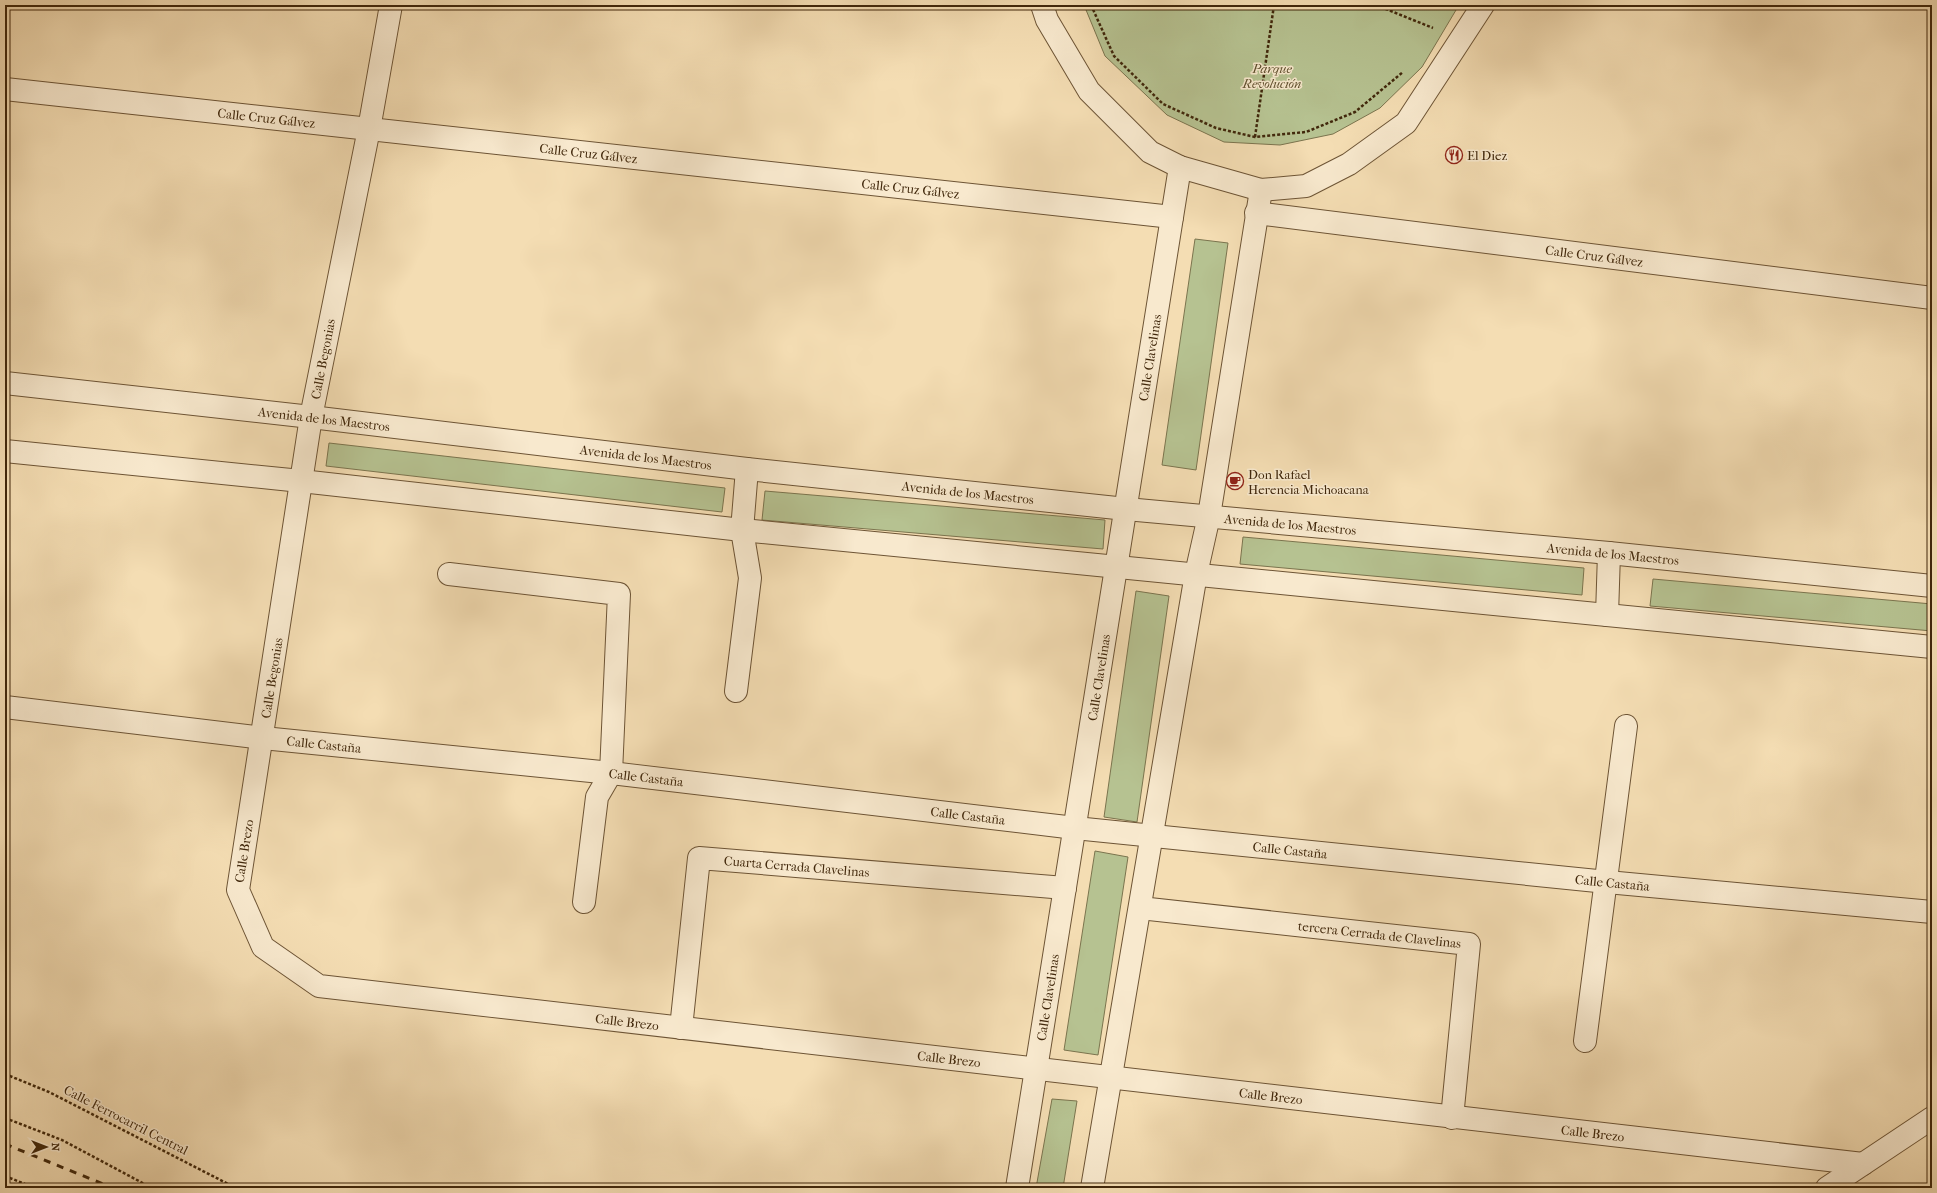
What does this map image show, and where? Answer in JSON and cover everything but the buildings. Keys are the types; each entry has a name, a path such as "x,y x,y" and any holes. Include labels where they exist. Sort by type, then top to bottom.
{"street":[{"name":"Calle Begonias","path":"263,738 311,417 369,129 391,5"},
{"path":"1042,5 1047,20 1089,91 1150,152 1180,167 1261,190 1306,186 1349,164 1406,123 1483,5"},
{"name":"Calle Cruz Gálvez","path":"5,89 1172,217"},
{"name":"Calle Clavelinas","path":"1017,1188 1180,167"},
{"path":"1092,1188 1196,574 1208,516 1256,213 1261,190"},
{"name":"Calle Cruz Gálvez","path":"1256,213 1932,298"},
{"name":"Avenida de los Maestros","path":"5,383 311,417 747,469 1126,509 1609,553 1932,586"},
{"path":"5,451 301,481 742,530 1116,568 1196,574 1932,647"},
{"path":"736,691 750,578 742,530 747,469"},
{"path":"1607,615 1609,553"},
{"path":"449,574 619,594 611,773 597,797 584,902"},
{"name":"Calle Castaña","path":"5,706 263,738 611,773 1075,828 1607,882 1932,912"},
{"path":"1585,1041 1607,882 1626,726"},
{"name":"Calle Brezo","path":"263,738 238,890 263,947 319,986 1452,1118 1863,1164"},
{"name":"Cuarta Cerrada Clavelinas","path":"681,1028 699,858 1065,888"},
{"name":"tercera Cerrada de Clavelinas","path":"1140,908 1470,944 1452,1118"},
{"path":"1827,1188 1932,1118"}],"path":[{"path":"1091,5 1114,56 1163,104 1216,128 1255,138 1306,132 1355,112 1399,77 1403,71"},
{"path":"1255,138 1274,5"},
{"path":"1376,5 1436,29 1432,34"},
{"name":"Calle Ferrocarril Central","path":"5,1074 49,1092 236,1188"},
{"path":"5,1118 62,1140 152,1188"},
{"path":"5,1176 35,1188"}],"green space":[{"name":"Parque Revolución","path":"1084,5 1459,5 1422,67 1380,108 1333,134 1280,145 1224,142 1167,115 1105,56"},
{"path":"1195,239 1228,243 1196,470 1162,465"},
{"path":"329,443 725,488 722,512 326,466"},
{"path":"765,491 1105,520 1103,549 762,520"},
{"path":"1243,537 1584,568 1582,595 1240,564"},
{"path":"1653,579 1932,604 1932,631 1650,606"},
{"path":"1136,591 1169,596 1137,822 1104,817"},
{"path":"1095,851 1128,857 1098,1055 1064,1050"},
{"path":"1052,1099 1077,1101 1063,1188 1036,1188"}],"railway":[{"path":"5,1144 113,1188"}],"place":[{"name":"El Diez","path":"1454,155"},
{"name":"Don Rafael Herencia Michoacana","path":"1235,481"}]}
